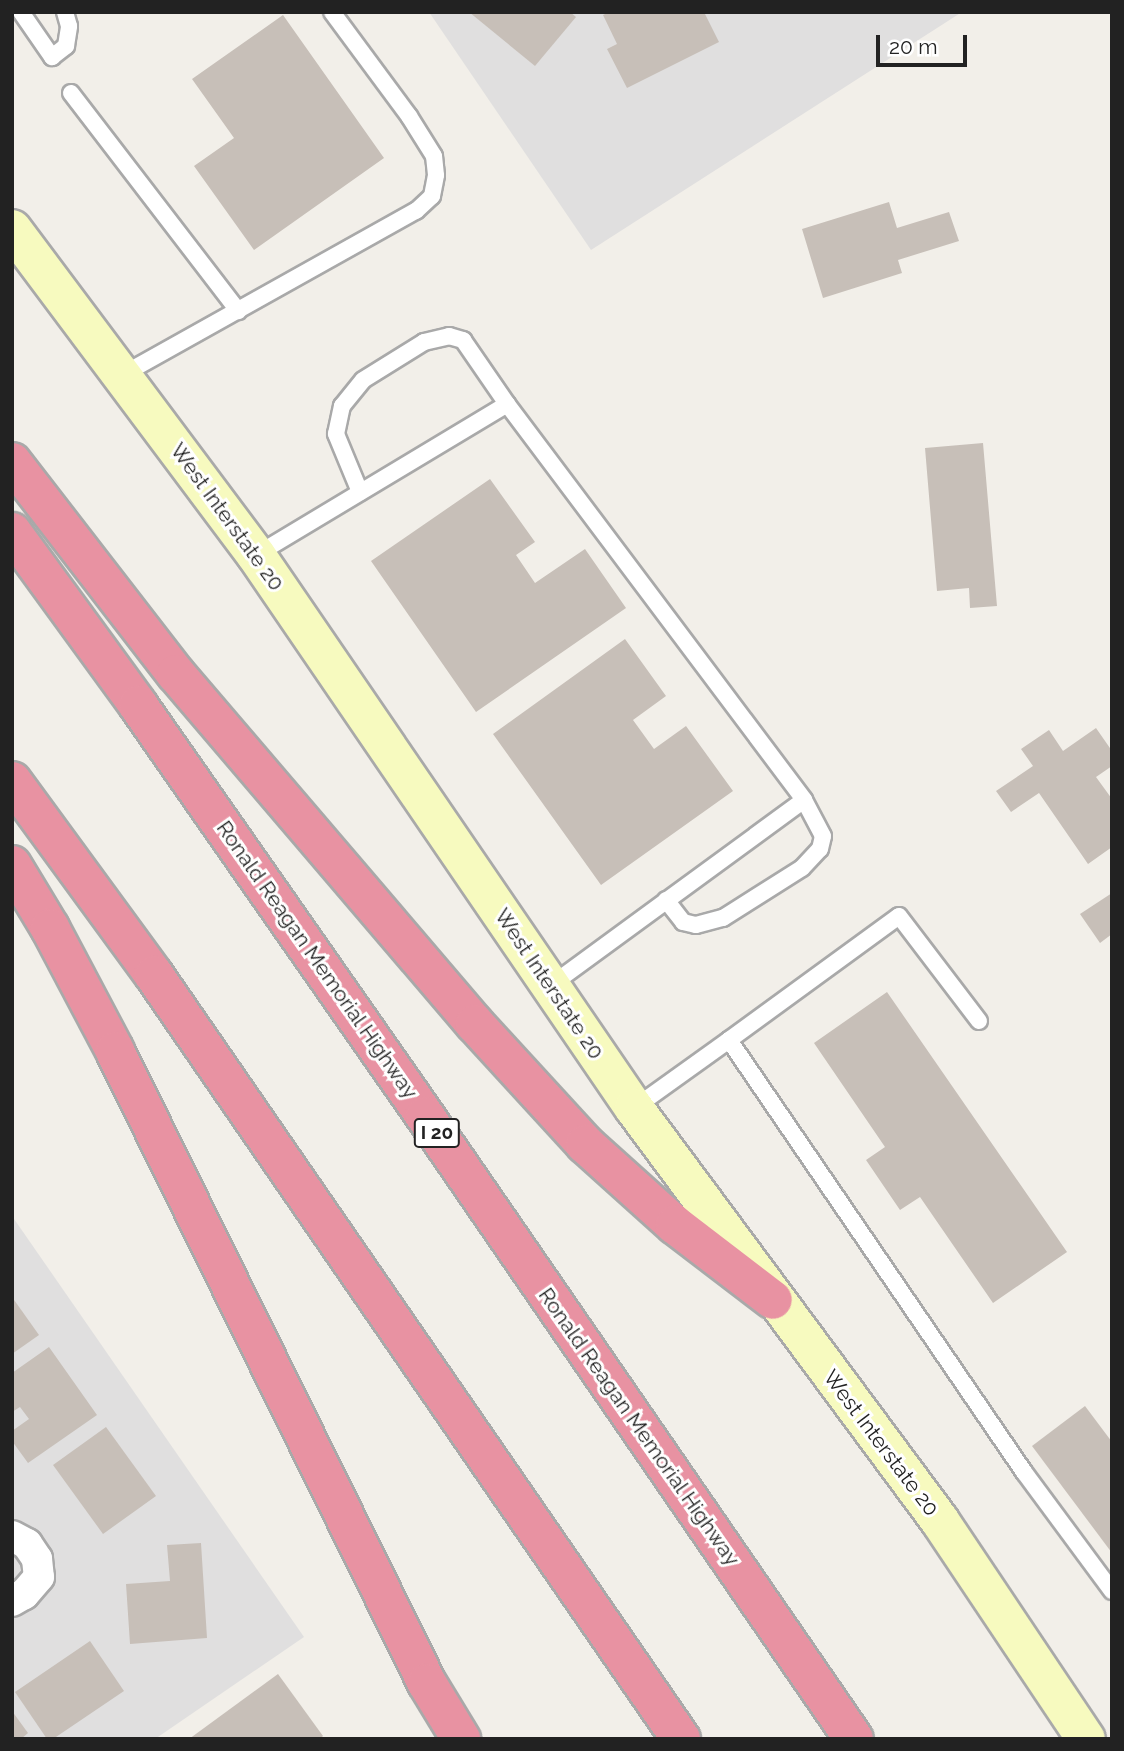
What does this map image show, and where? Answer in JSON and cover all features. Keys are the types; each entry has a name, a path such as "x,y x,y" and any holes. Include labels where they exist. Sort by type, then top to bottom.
{"highway":[{"path":"12,462 184,684 475,1024 585,1144 675,1225 773,1300"},
{"name":"Ronald Reagan Memorial Highway","path":"12,532 138,705 418,1104 854,1739"},
{"path":"12,781 154,975 681,1739"},
{"path":"12,865 50,928 108,1039 427,1683 461,1739"}],"main road":[{"name":"West Interstate 20","path":"12,229 256,555 634,1108 773,1300 940,1521 1071,1725"},
{"path":"1071,1725 1108,1739"}],"street":[{"path":"12,1536 27,1544 37,1559 39,1577 24,1594 12,1601"}],"lane":[{"path":"22,12 52,57 66,46 69,26 65,12"},
{"path":"122,375 416,211 432,196 436,175 434,156 409,116 332,12"},
{"path":"71,93 238,311"},
{"path":"360,492 336,434 342,406 363,380 424,342 449,336 463,340 507,404 804,800 823,836 820,849 802,868 723,918 696,925 683,922 666,900"},
{"path":"256,555 507,404"},
{"path":"551,985 804,800"},
{"path":"634,1108 899,916 979,1021"},
{"path":"729,1040 1024,1472 1112,1591"}],"shaded area":[{"path":"429,12 962,12 591,250"},
{"path":"12,1216 304,1637 155,1739 12,1739"}],"building":[{"path":"469,12 570,12 576,17 535,66"},
{"path":"609,12 704,12 719,42 627,88 607,49 617,44 603,15"},
{"path":"283,15 384,158 254,250 194,166 234,138 192,79"},
{"path":"889,202 897,228 949,212 959,241 898,260 902,273 823,298 802,229"},
{"path":"983,443 997,606 970,608 969,588 937,591 925,448"},
{"path":"490,479 535,542 516,555 535,583 585,549 626,608 476,712 371,561"},
{"path":"625,639 666,696 633,720 654,749 686,726 733,791 601,885 493,734"},
{"path":"1096,728 1112,751 1112,766 1096,777 1112,799 1112,847 1088,864 1039,793 1011,812 996,791 1033,766 1021,749 1049,730 1063,751"},
{"path":"1112,893 1112,934 1100,943 1080,914"},
{"path":"887,992 1067,1252 993,1303 920,1197 900,1210 866,1160 885,1147 814,1043"},
{"path":"12,1297 39,1335 12,1354"},
{"path":"49,1347 97,1415 28,1463 12,1441 12,1431 29,1419 20,1407 12,1412 12,1373"},
{"path":"1085,1406 1112,1442 1112,1553 1032,1446"},
{"path":"106,1427 156,1496 103,1534 53,1465"},
{"path":"201,1543 207,1638 130,1644 126,1584 170,1581 167,1545"},
{"path":"90,1641 124,1691 53,1739 47,1739 15,1692"},
{"path":"278,1674 323,1736 320,1739 189,1739"},
{"path":"12,1711 28,1733 21,1739 12,1739"}]}
